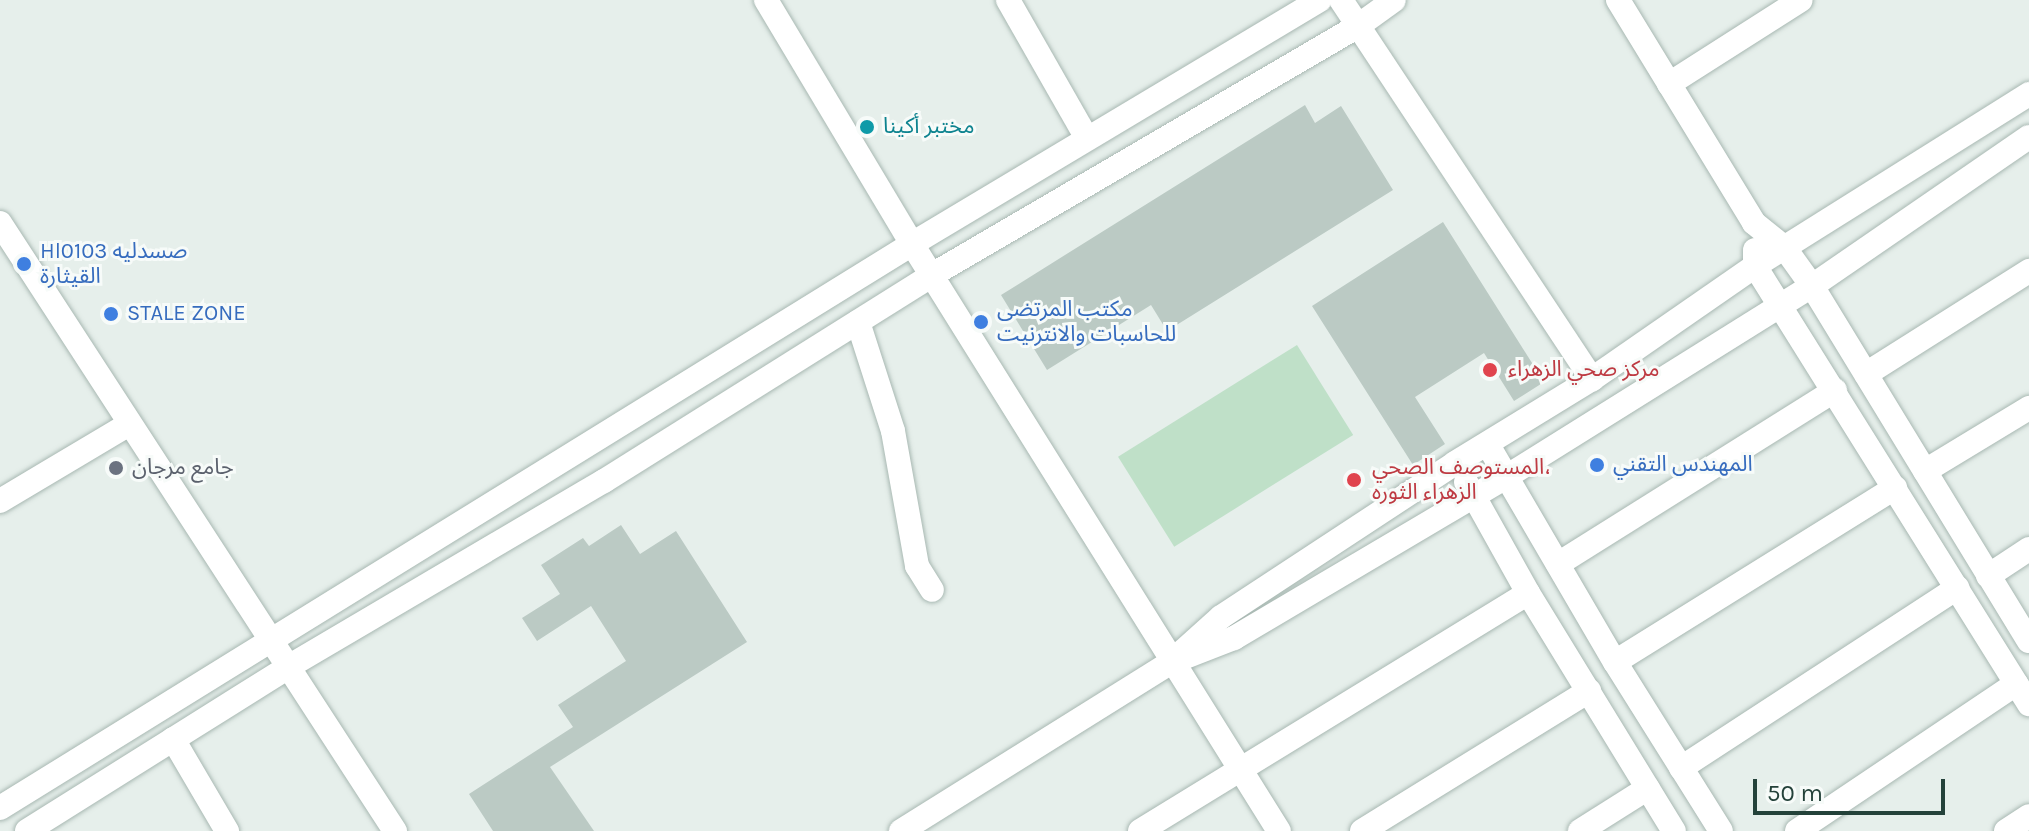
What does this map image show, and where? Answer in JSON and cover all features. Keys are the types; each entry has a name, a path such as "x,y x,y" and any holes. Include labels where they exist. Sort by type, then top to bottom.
{"street":[{"path":"766,0 912,244 1279,831"},
{"path":"1008,0 1086,137"},
{"path":"0,808 1086,137 1320,0"},
{"path":"1341,0 1592,379"},
{"path":"27,831 288,667 604,481 932,275 1358,26 1394,0"},
{"path":"1618,0 1754,223 1784,247 1812,286 2029,641"},
{"path":"1669,84 1801,0"},
{"path":"901,831 1171,662 1221,617 1455,463 1592,379 1784,247 2029,94"},
{"path":"1171,662 1234,638 1506,477 1812,286 2029,137"},
{"path":"0,223 395,831"},
{"path":"1754,223 1755,266 2023,694 1797,831"},
{"path":"1866,374 2029,271"},
{"path":"858,322 893,431 917,566 932,590"},
{"path":"1558,564 1835,390"},
{"path":"1925,471 2029,408"},
{"path":"0,501 129,424"},
{"path":"1488,445 1615,662 1721,831"},
{"path":"1455,463 1528,593 1674,831"},
{"path":"1615,662 1895,488"},
{"path":"1988,576 2029,549"},
{"path":"1681,768 1957,588"},
{"path":"1140,831 1528,593"},
{"path":"1362,831 1589,691"},
{"path":"173,739 227,831"},
{"path":"1580,831 1648,788"},
{"path":"2006,831 2029,816"}],"green space":[{"path":"1297,345 1353,435 1174,547 1118,457"}],"building":[{"path":"1305,105 1315,123 1341,106 1393,190 1167,331 1151,305 1047,370 1001,295"},
{"path":"1443,222 1544,382 1514,401 1484,353 1415,397 1445,444 1413,465 1312,306"},
{"path":"621,525 640,554 676,531 747,642 550,767 594,831 493,831 469,794 573,727 558,705 626,661 591,606 537,641 522,618 560,594 541,565 583,538 589,546"}],"place":[{"name":"مختبر أكينا","path":"867,127"},
{"name":"Hl0103 صسدليه القيثارة","path":"24,264"},
{"name":"STALE ZONE","path":"111,314"},
{"name":"مكتب المرتضى للحاسبات والانترنيت","path":"981,322"},
{"name":"مركز صحي الزهراء","path":"1490,370"},
{"name":"المهندس التقني","path":"1597,465"},
{"name":"جامع مرجان","path":"116,468"},
{"name":"المستوصف الصحي، الزهراء الثوره","path":"1354,480"}]}
